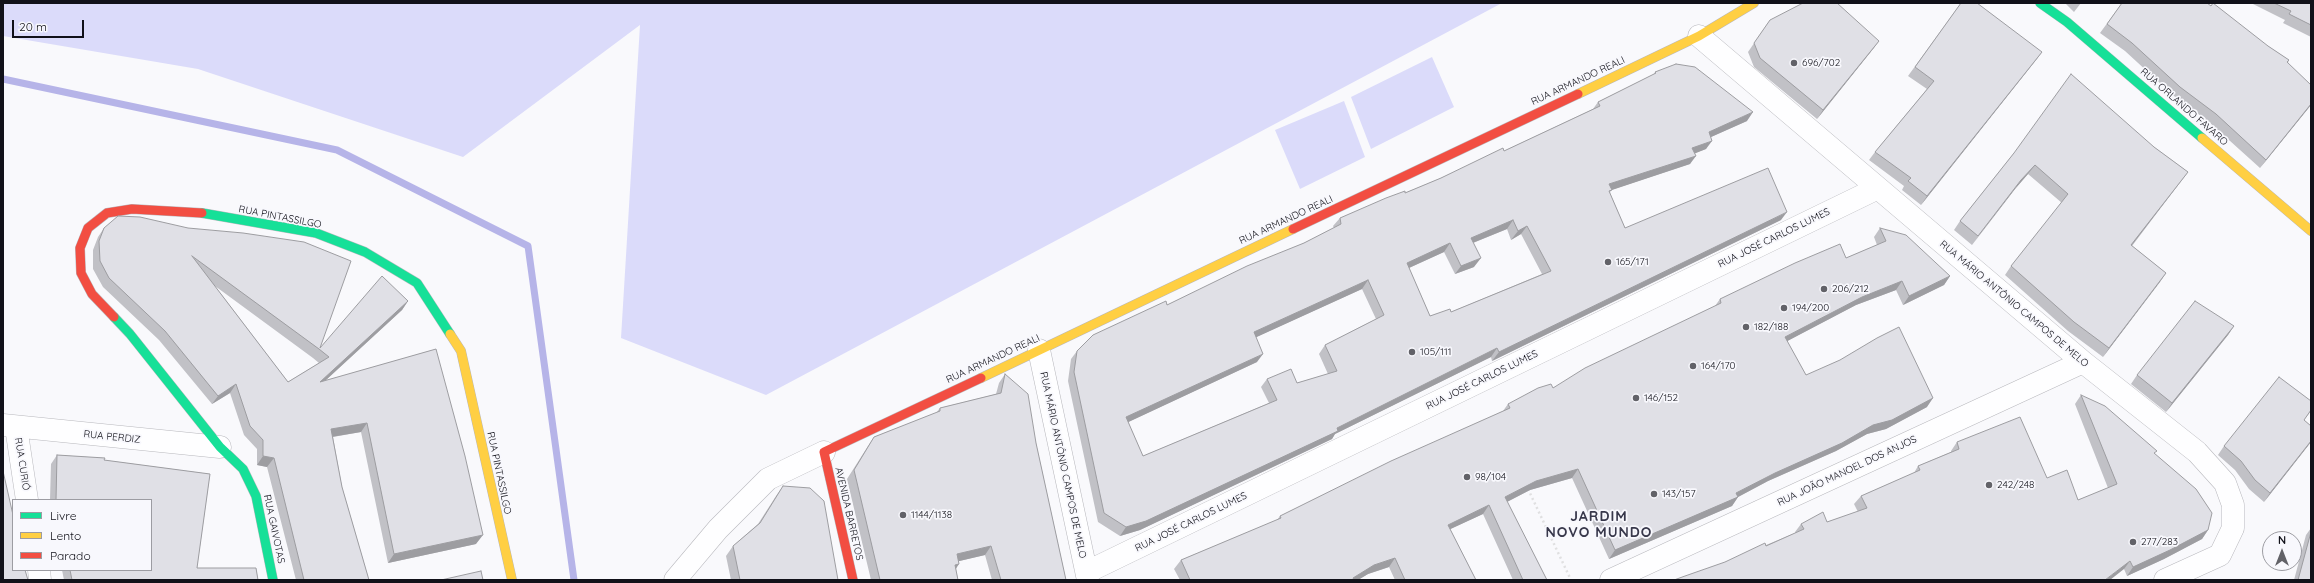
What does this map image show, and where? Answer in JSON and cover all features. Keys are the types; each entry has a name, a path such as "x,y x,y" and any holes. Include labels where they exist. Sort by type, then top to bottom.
{"street":[{"name":"RUA ARMANDO REALI","path":"824,452 1699,36 1754,3"},
{"name":"RUA ORLANDO FAVARO","path":"2040,3 2067,22 2311,231"},
{"name":"RUA MÁRIO ANTÔNIO CAMPOS DE MELO","path":"1699,36 2083,362 2197,452 2225,483 2233,505 2233,528 2220,554 2180,577"},
{"name":"RUA JOSÉ CARLOS LUMES","path":"1088,576 1878,188"},
{"name":"RUA PINTASSILGO","path":"220,447 130,334 92,294 81,272 80,248 88,228 107,213 132,209 199,213 316,233 365,252 417,283 461,351 512,580"},
{"name":"RUA MÁRIO ANTÔNIO CAMPOS DE MELO","path":"1039,350 1088,576"},
{"name":"RUA JOÃO MANOEL DOS ANJOS","path":"1611,580 2083,362"},
{"name":"RUA PERDIZ","path":"9,426 220,447"},
{"name":"RUA CURIÓ","path":"9,426 28,499"},
{"name":"RUA GAIVOTAS","path":"220,447 242,469 256,496 273,580"},
{"path":"674,580 718,529 768,479 824,452"},
{"name":"AVENIDA BARRETOS","path":"824,452 853,580"}],"path":[{"path":"1526,486 1571,580"}],"shaded area":[{"path":"3,3 1502,3 766,395 621,338 640,25 463,157 198,69 3,36"},
{"path":"1432,57 1454,107 1371,149 1351,97"},
{"path":"1344,101 1365,157 1300,189 1275,130"}],"building":[{"name":"696/702","path":"1803,3 1837,3 1879,41 1823,110 1760,58 1754,43 1770,20"},
{"path":"1961,3 1977,3 2042,52 1927,196 1908,181 1911,178 1875,152 1934,81 1915,67"},
{"path":"2122,3 2207,3 2211,6 2213,3 2268,46 2289,60 2287,62 2311,85 2311,104 2266,160 2216,114 2180,87 2132,43 2107,24"},
{"path":"2274,3 2311,3 2311,25 2289,14 2291,11"},
{"path":"1676,64 1695,67 1753,112 1709,132 1712,141 1692,148 1696,156 1609,184 1612,190 1609,191 1625,228 1768,168 1787,212 1499,352 1497,348 1337,428 1338,431 1146,521 1126,527 1104,513 1074,372 1077,351 1093,335 1166,301 1167,305 1247,266 1304,243 1341,224 1340,218 1386,198 1405,191 1405,193 1441,178 1503,148 1504,151 1600,106 1598,102 1656,73 1655,72","holes":["1513,220 1518,231 1527,226 1551,271 1451,312 1450,309 1430,316 1407,263 1450,243 1461,266 1481,258 1471,238","1368,280 1384,315 1325,345 1337,371 1297,383 1291,369 1267,379 1277,400 1143,456 1126,417 1263,354 1254,332"]},
{"path":"2071,74 2154,147 2188,172 2131,245 2166,273 2109,348 2074,322 2011,266 2068,194 2035,165 2021,180 1978,236 1960,221 2014,153"},
{"path":"118,216 140,217 188,228 243,233 304,242 351,261 320,348 382,276 408,301 320,382 436,349 465,456 483,535 394,554 367,423 331,429 342,487 369,580 304,580 274,458 263,456 263,440 250,426 236,384 218,396 165,331 109,278 100,261 99,241 104,228","holes":["192,256 329,357 288,382"]},
{"path":"1880,228 1906,235 1950,276 1909,296 1902,281 1862,297 1785,337 1806,375 1840,360 1899,327 1933,398 1892,420 1873,425 1842,443 1775,473 1736,493 1738,497 1615,550 1578,469 1536,481 1505,497 1547,580 1523,580 1489,505 1448,525 1476,580 1405,580 1395,558 1374,565 1353,578 1354,580 1190,580 1181,560 1281,518 1280,516 1391,461 1510,408 1508,404 1538,388 1551,384 1553,388 1585,368 1721,303 1720,299 1795,263 1840,244 1846,258 1886,241"},
{"path":"2195,301 2234,326 2172,403 2137,375"},
{"path":"1005,374 1028,394 1036,443 1066,580 1001,580 991,546 957,554 959,564 955,565 958,580 880,580 854,470 874,437 940,411 940,408 1001,393"},
{"path":"2279,377 2311,401 2311,410 2304,420 2311,426 2311,441 2270,493 2255,480 2241,461 2224,446"},
{"path":"2081,395 2105,406 2157,451 2154,453 2196,489 2212,513 2208,530 2133,567 2130,561 2105,580 1674,580 1725,562 1765,543 1766,546 1804,529 1801,524 1823,512 1827,522 1867,508 1861,496 1920,470 1918,466 1959,449 1957,442 2020,417 2047,478 2067,470 2078,500 2117,484"},
{"path":"57,455 105,458 104,460 210,474 197,568 256,568 258,580 72,580 70,571 152,571 152,499 56,499"},
{"path":"3,471 12,511 12,571 25,571 28,580 3,580"},
{"path":"783,486 810,488 824,501 838,580 740,580 733,546 760,523"},
{"path":"2311,532 2311,580 2298,580 2300,571 2302,571 2302,565"},
{"path":"481,571 483,580 441,580"}],"waterway":[{"path":"3,79 337,150 528,246 574,580"}],"traffic: fast":[{"path":"2040,3 2067,22 2202,138"},
{"path":"202,213 316,233 365,252 417,283 450,334"},
{"path":"114,317 130,334 220,447 243,469 256,496 273,580"}],"traffic: slow":[{"path":"1578,94 1699,36 1754,3"},
{"path":"2202,138 2311,231"},
{"path":"981,378 1293,229"},
{"path":"450,334 461,351 512,580"}],"traffic: jam":[{"path":"1293,229 1578,94"},
{"path":"114,317 92,294 81,273 80,248 88,228 107,213 132,209 202,213"},
{"path":"853,580 824,452 981,378"}],"place":[{"name":"696/702","path":"1794,63"},
{"name":"165/171","path":"1608,262"},
{"name":"206/212","path":"1824,289"},
{"name":"194/200","path":"1784,308"},
{"name":"182/188","path":"1746,327"},
{"name":"105/111","path":"1412,352"},
{"name":"164/170","path":"1693,366"},
{"name":"146/152","path":"1636,398"},
{"name":"98/104","path":"1467,477"},
{"name":"242/248","path":"1989,485"},
{"name":"143/157","path":"1654,494"},
{"name":"1144/1138","path":"903,515"},
{"name":"277/283","path":"2133,542"}],"district":[{"name":"JARDIM NOVO MUNDO","path":"1599,526"}]}
